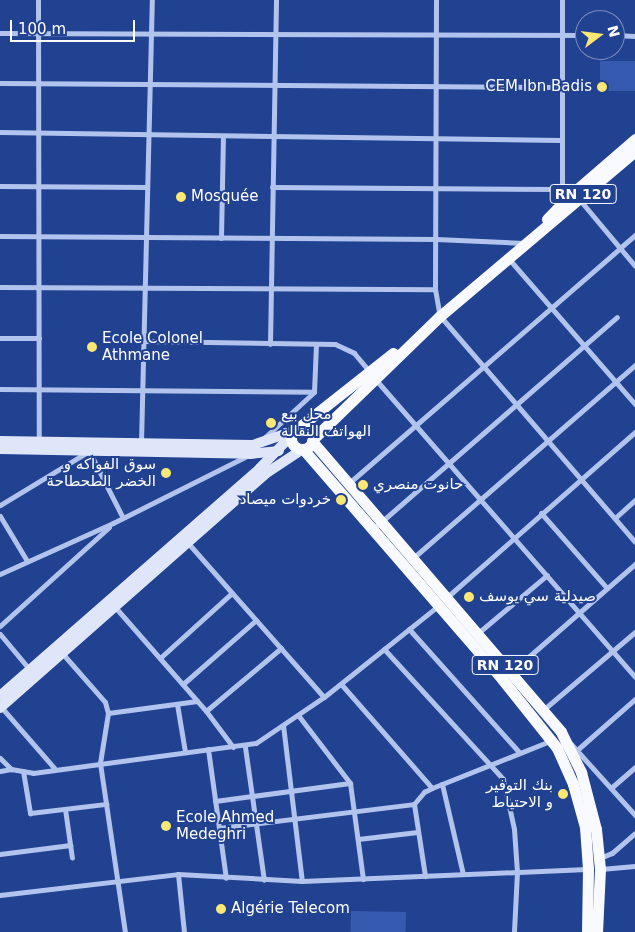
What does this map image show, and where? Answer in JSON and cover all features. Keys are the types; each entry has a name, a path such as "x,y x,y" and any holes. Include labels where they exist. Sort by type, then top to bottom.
{"main road":[{"path":"568,195 635,139"},
{"name":"RN 120","path":"598,932 596,865 588,792 561,732 543,710 507,676 377,525 348,483 313,440 372,376 528,240 568,195 635,151"},
{"path":"0,704 30,670 277,452 295,431 372,376"},
{"path":"0,441 258,444 295,431 309,430 313,440 268,472 62,653 0,704"},
{"name":"RN 120","path":"295,431 294,444 413,558 443,601 478,633 552,741 580,803 596,865 587,932"},
{"path":"0,449 250,454 301,449"}],"street":[{"path":"38,0 39,441"},
{"path":"141,443 152,0"},
{"path":"270,344 276,0"},
{"path":"436,0 435,289 440,316 635,542"},
{"path":"562,0 561,140 568,195 635,266"},
{"path":"0,33 575,35"},
{"path":"0,83 561,87"},
{"path":"0,132 435,140 561,140"},
{"path":"221,238 223,136"},
{"path":"0,186 148,187"},
{"path":"272,186 435,189 568,195"},
{"path":"348,483 635,235"},
{"path":"0,236 528,240"},
{"path":"508,258 635,404"},
{"path":"0,287 435,289"},
{"path":"377,525 617,317"},
{"path":"0,338 39,338"},
{"path":"144,341 316,344 346,348 416,425 635,677"},
{"path":"258,444 314,392 316,344"},
{"path":"413,558 635,365"},
{"path":"0,389 314,392"},
{"path":"0,771 11,769 23,771 55,769 245,746 283,725 341,684 443,601 635,432"},
{"path":"0,505 89,451 122,516"},
{"path":"0,626 122,516 250,454"},
{"path":"615,518 635,500"},
{"path":"541,513 607,588"},
{"path":"0,516 27,561"},
{"path":"0,574 113,523"},
{"path":"188,543 324,697"},
{"path":"507,676 635,564"},
{"path":"478,633 547,575"},
{"path":"160,658 232,592"},
{"path":"115,607 206,711 233,747"},
{"path":"183,684 256,620"},
{"path":"409,629 520,753"},
{"path":"543,710 635,632"},
{"path":"0,634 30,670"},
{"path":"206,711 281,648"},
{"path":"384,649 503,779 514,829 517,872 514,932"},
{"path":"62,653 105,702 108,713 100,763 125,932"},
{"path":"341,684 432,788"},
{"path":"577,750 635,699"},
{"path":"108,713 197,701"},
{"path":"0,704 55,769"},
{"path":"176,704 185,752"},
{"path":"298,715 350,784 363,878"},
{"path":"283,725 302,881"},
{"path":"561,732 635,816"},
{"path":"219,828 414,804 424,792 432,788 552,741"},
{"path":"245,746 264,880"},
{"path":"208,749 226,878"},
{"path":"0,758 11,769"},
{"path":"611,788 635,766"},
{"path":"23,771 30,813 106,804"},
{"path":"215,801 350,784"},
{"path":"442,784 463,874"},
{"path":"414,804 425,876"},
{"path":"66,809 72,858"},
{"path":"358,840 418,832"},
{"path":"596,865 635,833"},
{"path":"0,854 70,845"},
{"path":"0,895 178,874 302,881 517,872 596,865 635,866"},
{"path":"178,874 184,932"}],"shaded area":[{"path":"600,61 635,61 635,91 600,91"},
{"path":"351,911 406,912 406,932 351,932"}],"place":[{"name":"CEM Ibn Badis","path":"602,87"},
{"name":"Mosquée","path":"181,197"},
{"name":"Ecole Colonel Athmane","path":"92,347"},
{"name":"محل بيع الهواتف النقالة","path":"271,423"},
{"name":"سوق الفواكه و الخضر الطحطاحة","path":"166,473"},
{"name":"حانوت منصري","path":"363,485"},
{"name":"خردوات ميصاد","path":"341,500"},
{"name":"صيدلية سي يوسف","path":"469,597"},
{"name":"بنك التوفير و الاحتياط","path":"563,794"},
{"name":"Ecole Ahmed Medeghri","path":"166,826"},
{"name":"Algérie Telecom","path":"221,909"}]}
